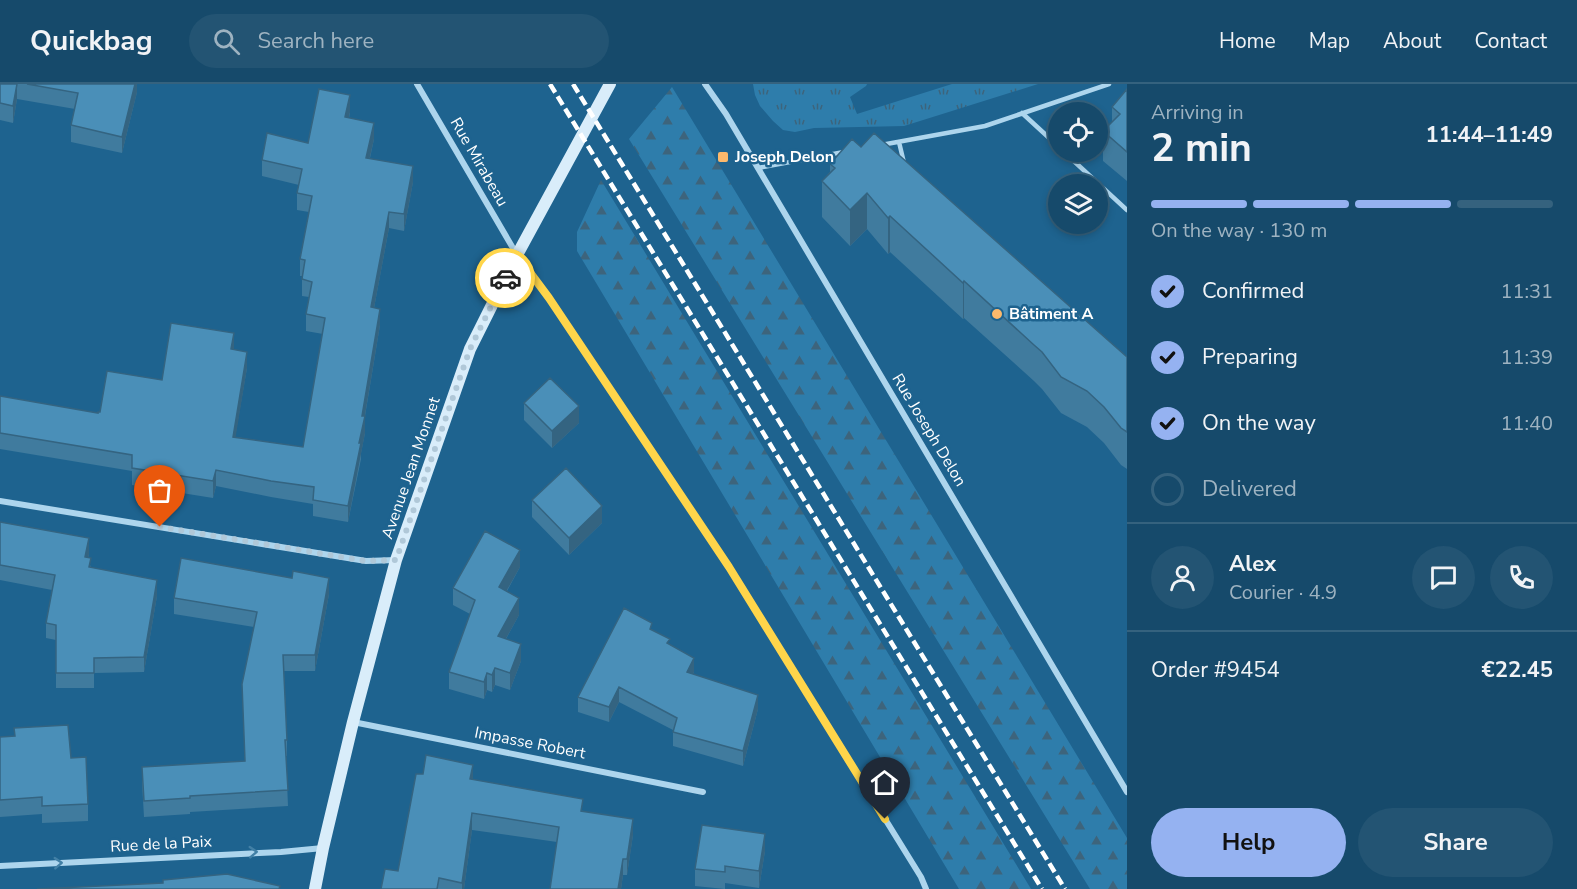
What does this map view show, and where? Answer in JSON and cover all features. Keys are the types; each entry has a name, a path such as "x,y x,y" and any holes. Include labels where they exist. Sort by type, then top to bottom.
{"main road":[{"name":"Avenue Jean Monnet","path":"315,889 353,722 396,560 470,349 517,255 610,84"}],"street":[{"name":"Rue Mirabeau","path":"417,84 517,255 549,298 729,567 921,877 926,889"},
{"name":"Rue Joseph Delon","path":"705,84 726,114 1127,792"},
{"path":"0,501 366,561 396,560"},
{"name":"Impasse Robert","path":"353,722 703,792"},
{"name":"Rue de la Paix","path":"0,866 323,848"}],"lane":[{"path":"879,146 985,126 1109,84"},
{"path":"1022,113 1048,137"},
{"path":"899,142 906,172"},
{"path":"758,168 849,151"},
{"path":"1075,162 1127,210"}],"green space":[{"path":"753,84 867,84 850,97 857,114 952,84 1038,84 904,126 814,128 795,132 783,130 773,121 760,106"},
{"path":"672,87 1127,838 1127,889 1090,889 629,139"},
{"path":"601,180 1031,889 959,889 577,251 577,232"}],"building":[{"path":"0,84 17,84 13,106 0,103"},
{"path":"27,84 135,84 122,137 71,125 78,93"},
{"path":"319,89 350,95 345,117 374,123 366,158 413,166 404,214 389,212 371,307 380,309 362,416 365,416 359,443 361,443 348,506 313,500 314,487 216,470 213,481 132,468 132,455 0,433 0,396 98,413 107,371 162,380 171,323 234,333 231,349 247,352 233,437 303,447 325,318 306,314 312,282 302,279 305,260 300,259 312,196 297,193 302,169 262,160 267,133 308,143"},
{"path":"1127,89 1127,152 1108,135 1108,126 1120,114 1112,107"},
{"path":"874,133 1127,357 1127,432 1087,391 1061,377 1042,352 890,216 888,218 867,193 850,210 822,181 835,168 830,164 852,139 861,147"},
{"path":"550,378 579,406 552,431 524,403"},
{"path":"566,468 602,506 569,538 532,500"},
{"path":"0,522 89,538 85,557 91,558 89,567 157,580 144,657 94,658 94,673 56,673 56,625 46,623 55,575 0,565"},
{"path":"485,531 520,550 499,587 519,598 498,636 521,644 510,673 495,668 492,675 487,673 484,682 449,672 475,600 453,588"},
{"path":"181,558 292,578 293,571 329,578 315,655 283,655 288,790 144,801 142,767 245,761 242,684 257,612 174,598"},
{"path":"624,608 652,623 650,629 670,639 667,643 694,658 687,672 758,695 743,751 673,732 677,718 619,687 609,707 578,697"},
{"path":"68,725 71,758 86,757 88,804 42,806 42,797 0,800 0,737 15,736 14,728"},
{"path":"426,755 473,765 470,779 583,799 581,811 633,819 627,859 623,859 618,889 550,889 559,827 472,813 462,883 439,878 437,889 381,889 385,869 398,871 416,774 423,774"},
{"path":"702,825 765,834 759,871 725,866 725,872 695,869"},
{"path":"227,874 280,886 279,889 37,889 163,883 163,880"}],"railway":[{"path":"550,84 1042,889"},
{"path":"573,84 1065,889"}],"way so far":[{"path":"160,527 366,561 396,560 470,349 505,278"}],"place":[{"name":"Joseph Delon","path":"723,157"},
{"name":"Bâtiment A","path":"997,314"}],"route":[{"path":"505,278 517,255 549,298 729,567 885,819"}]}
